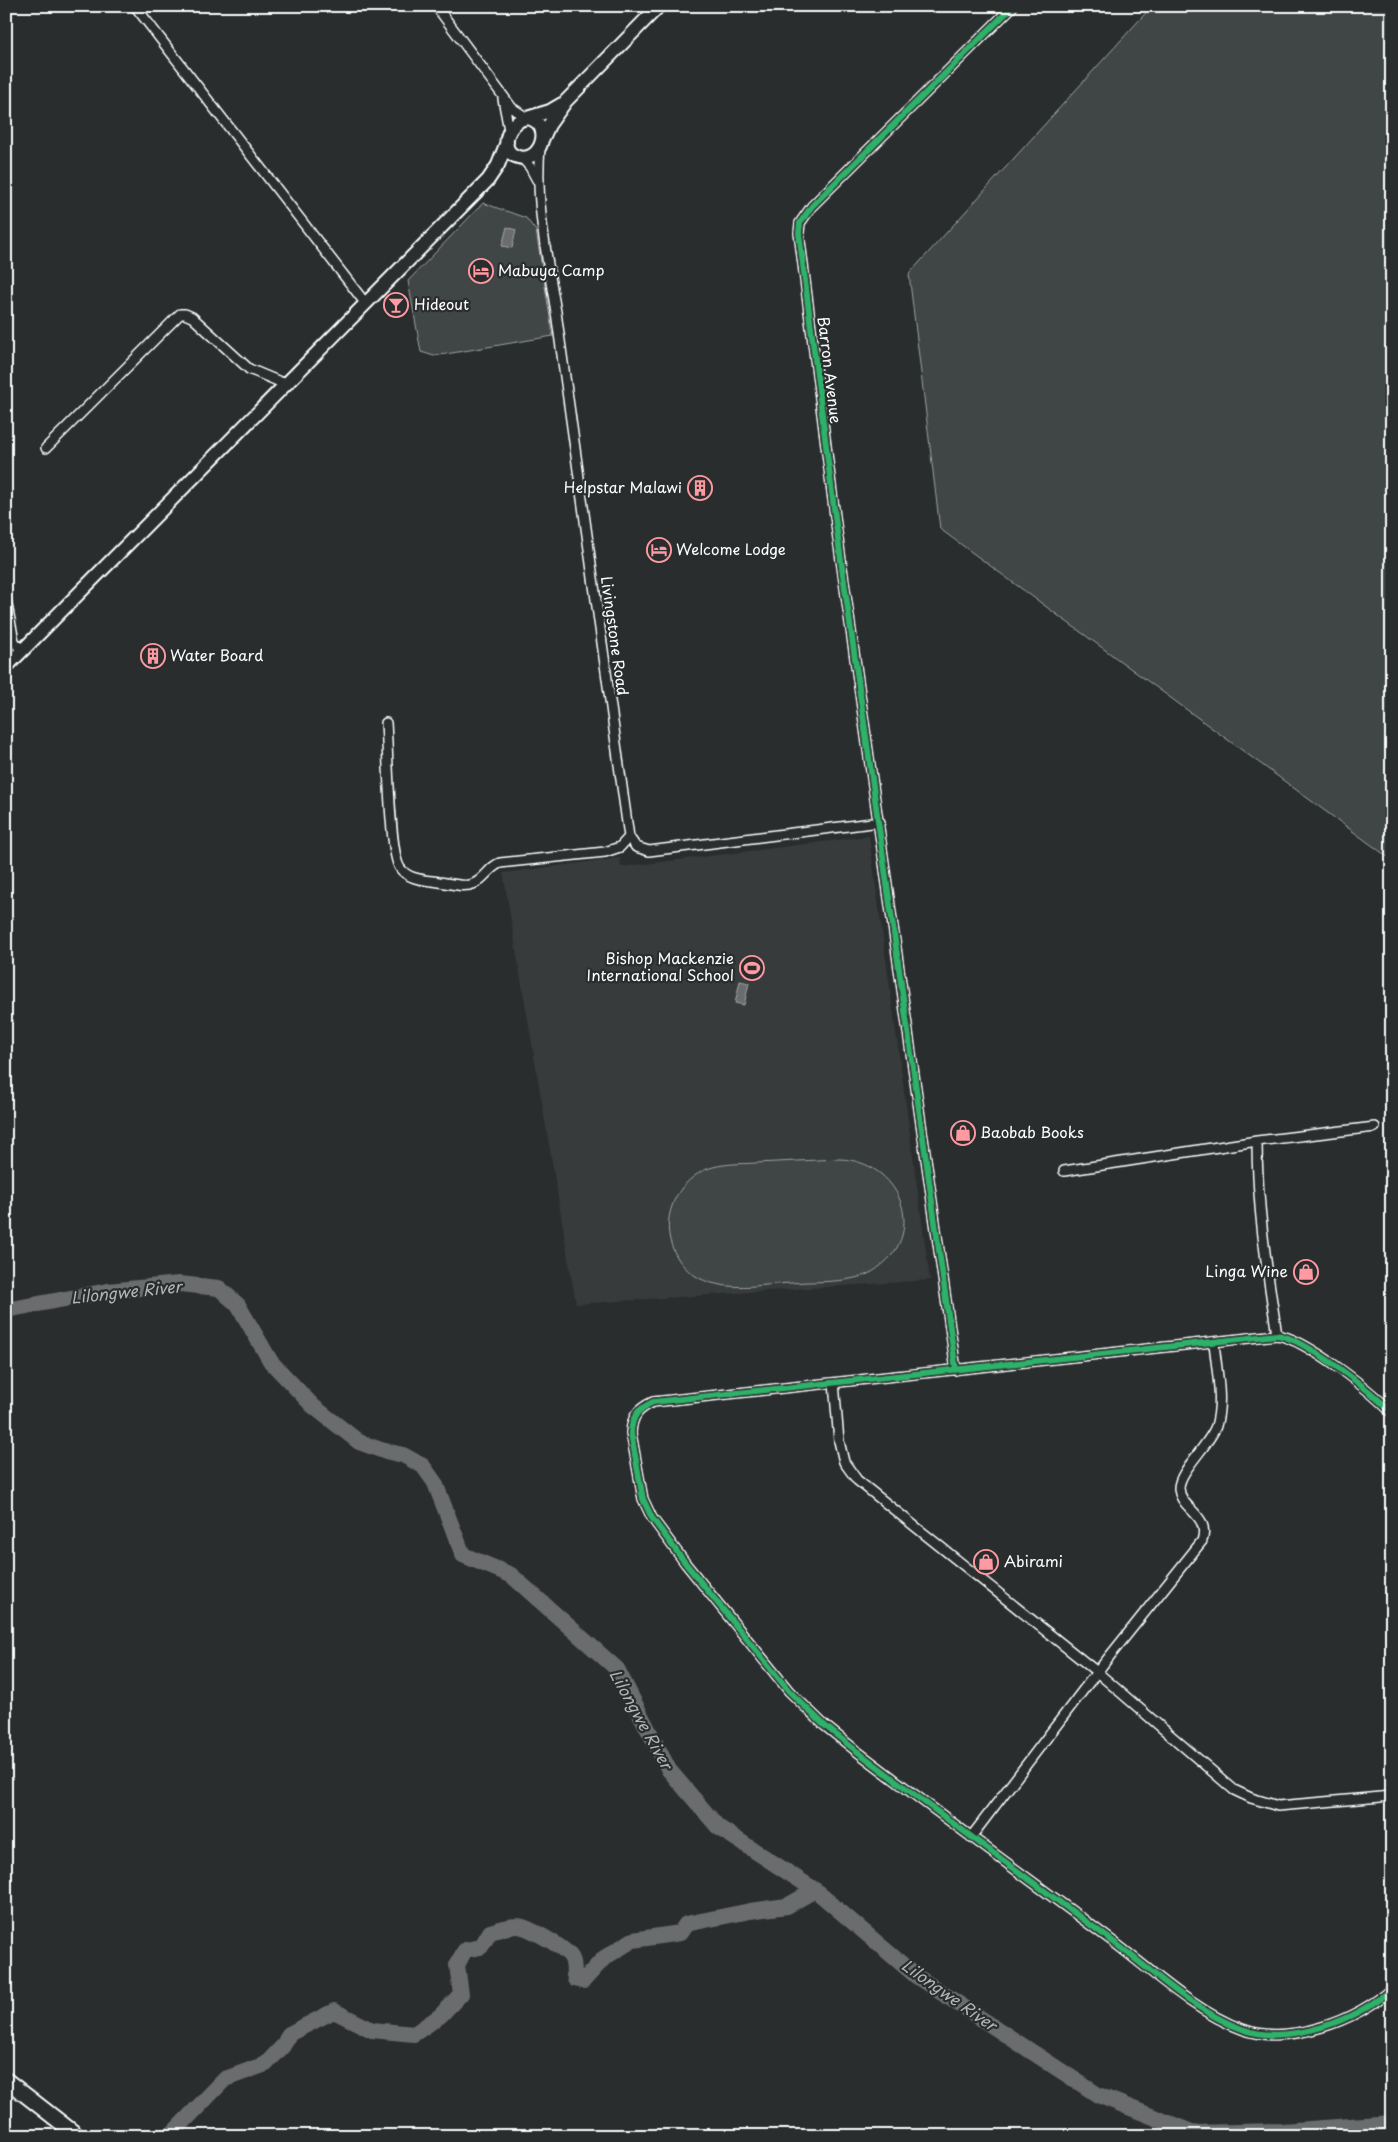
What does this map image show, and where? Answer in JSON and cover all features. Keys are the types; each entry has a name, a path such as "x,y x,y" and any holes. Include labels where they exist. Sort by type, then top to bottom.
{"main road":[{"path":"488,180 522,158 532,155 549,125 566,101 659,6"},
{"path":"6,667 488,180 498,165 508,136 517,122 550,111 566,101"},
{"path":"528,118 539,124 541,142"},
{"path":"508,136 508,149 513,154 522,158"},
{"path":"6,2080 78,2136"}],"street":[{"path":"135,6 366,304"},
{"path":"436,6 503,96 517,112 528,118"},
{"name":"Barron Avenue","path":"880,822 830,472 800,244 800,223 812,206 1013,6"},
{"path":"503,96 508,136"},
{"name":"Livingstone Road","path":"541,142 538,183 629,837"},
{"name":"Livingstone Road","path":"522,158 530,167 538,183"},
{"path":"46,448 180,314 192,317 249,369 285,384"},
{"path":"6,599 14,641 22,651"},
{"path":"386,723 396,862 400,869 410,876 471,885 476,883 492,867 500,863 605,852 620,847 629,837 636,847 649,851 880,822 956,1370"},
{"path":"1064,1171 1257,1142 1375,1128"},
{"path":"1257,1142 1260,1224 1277,1335"},
{"path":"1392,1413 1338,1369 1294,1339 1277,1335 653,1402 642,1407 635,1414 631,1423 631,1433 643,1499 652,1518 686,1564 790,1692 824,1725 971,1837 1113,1941 1192,2004 1242,2030 1274,2036 1302,2032 1344,2020 1382,1998 1392,1988"},
{"path":"971,1837 1097,1672 1202,1541 1204,1528 1201,1521 1183,1500 1179,1488 1184,1475 1212,1436 1216,1426 1220,1402 1214,1342"},
{"path":"834,1383 839,1441 844,1462 857,1480 1097,1672 1234,1790 1251,1798 1278,1806 1392,1796"}],"shaded area":[{"path":"1152,6 1392,6 1392,860 940,529 909,274"},
{"path":"483,203 526,218 536,231 553,336 434,356 421,352 408,281"},
{"path":"507,227 516,230 512,248 502,246"},
{"name":"Bishop Mackenzie International School","path":"869,836 930,1280 576,1304 503,873 620,858 621,867"},
{"path":"740,981 749,983 744,1005 735,1003"},
{"path":"839,1159 860,1162 877,1171 891,1184 900,1200 904,1217 902,1235 894,1252 874,1271 839,1281 734,1287 710,1283 699,1278 684,1267 677,1257 669,1233 671,1209 676,1196 684,1185 701,1172 713,1167 731,1164"}],"waterway":[{"name":"Lilongwe River","path":"6,1310 108,1291 179,1284 219,1288 238,1305 271,1362 313,1406 359,1442 403,1455 423,1466 435,1483 463,1555 511,1575 617,1669 669,1770 718,1827 815,1890 916,1976 1098,2095 1194,2133 1282,2131 1392,2123"},
{"path":"170,2136 225,2079 266,2064 283,2046 289,2034 334,2011 372,2030 414,2034 440,2016 461,1994 457,1965 465,1950 481,1947 490,1932 517,1926 537,1933 554,1943 571,1957 575,1979 583,1981 604,1958 633,1940 680,1933 686,1924 750,1911 787,1906 815,1890"}],"cycle path":[{"path":"956,1370 837,532 799,233 800,223 812,206 1013,6"},
{"path":"1392,1413 1338,1367 1304,1346 1277,1335 653,1402 643,1407 634,1418 631,1433 643,1499 652,1518 686,1564 789,1691 824,1725 854,1749 1190,2001 1225,2022 1242,2029 1260,2033 1280,2034 1300,2032 1341,2020 1361,2011 1392,1988"}],"place":[{"name":"Mabuya Camp","path":"481,271"},
{"name":"Hideout","path":"396,305"},
{"name":"Helpstar Malawi","path":"700,488"},
{"name":"Welcome Lodge","path":"659,550"},
{"name":"Water Board","path":"153,656"},
{"name":"Bishop Mackenzie International School","path":"752,968"},
{"name":"Baobab Books","path":"963,1133"},
{"name":"Linga Wine","path":"1306,1272"},
{"name":"Abirami","path":"986,1562"}]}
